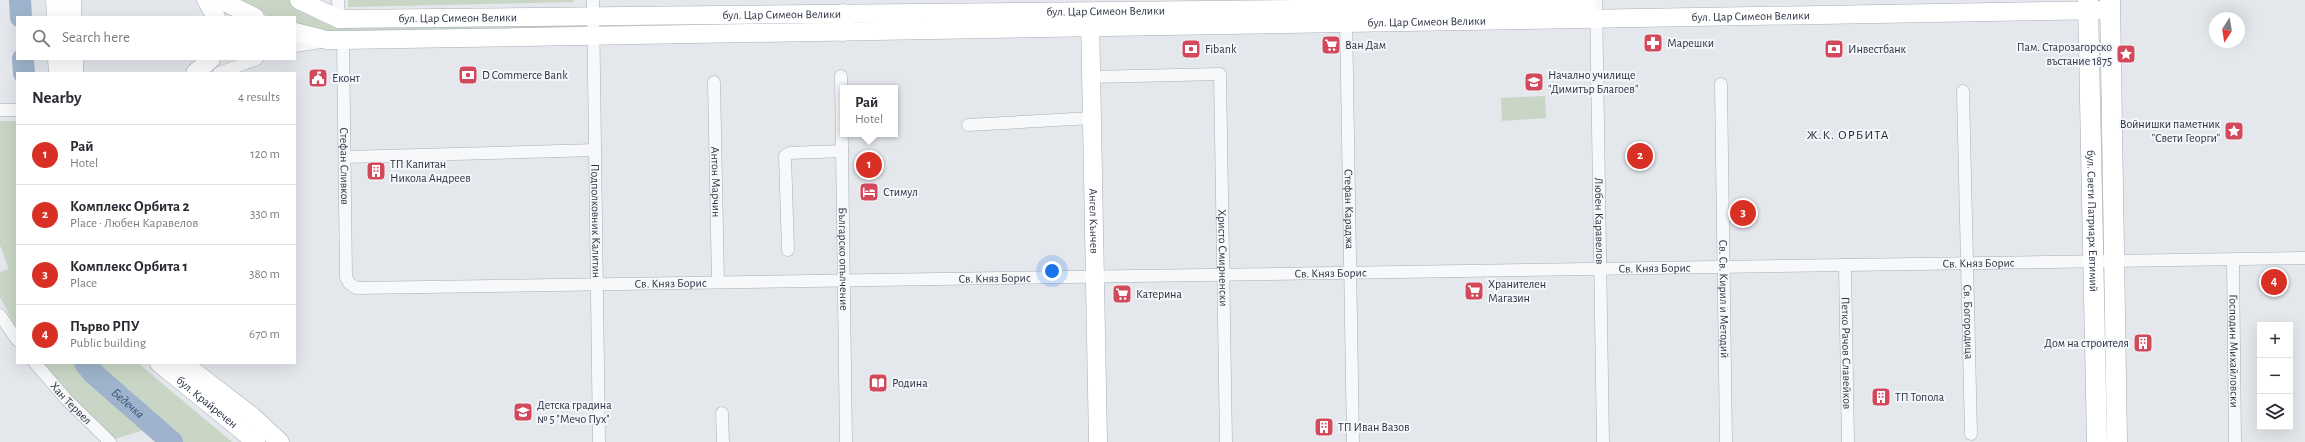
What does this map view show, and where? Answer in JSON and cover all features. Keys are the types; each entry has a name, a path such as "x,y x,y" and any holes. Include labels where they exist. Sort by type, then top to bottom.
{"main road":[{"path":"55,0 56,16"},
{"path":"72,0 72,16"},
{"path":"206,0 215,16"},
{"path":"220,0 253,16"},
{"name":"бул. Цар Симеон Велики","path":"299,0 338,19 593,8 843,23"},
{"name":"бул. Свети Патриарх Евтимий","path":"2088,4 2103,261 2117,442"},
{"name":"бул. Цар Симеон Велики","path":"296,32 312,37 339,40 593,36 843,23 1090,13 2110,4"},
{"name":"бул. Свети Патриарх Евтимий","path":"2097,442 2110,4"},
{"name":"Ангел Кънчев","path":"1090,13 1098,442"},
{"path":"57,60 58,72"},
{"path":"74,60 74,72"},
{"path":"197,72 210,60"},
{"name":"бул. Крайречен","path":"160,364 256,442"},
{"name":"бул. Крайречен","path":"184,364 252,416 280,442"}],"street":[{"path":"338,0 338,19"},
{"name":"Подполковник Калитин","path":"593,8 599,442"},
{"name":"Любен Каравелов","path":"1596,8 1603,442"},
{"name":"Стефан Караджа","path":"1346,11 1353,442"},
{"name":"бул. Цар Симеон Велики","path":"296,46 339,40"},
{"name":"Стефан Сливков","path":"339,40 345,157 346,277 349,283 356,288"},
{"path":"222,72 254,60"},
{"name":"Христо Смирненски","path":"1091,77 1220,74 1226,442"},
{"name":"Българско опълчение","path":"841,76 841,85"},
{"name":"Антон Марчин","path":"714,82 718,282"},
{"name":"Св. Св. Кирил и Методий","path":"1721,84 1726,442"},
{"name":"Св. Богородица","path":"1963,91 1971,434"},
{"path":"0,110 16,110"},
{"path":"968,125 1092,118"},
{"name":"Българско опълчение","path":"842,137 846,442"},
{"path":"345,157 595,150"},
{"path":"788,250 785,156 790,154 842,151"},
{"name":"Св. Княз Борис","path":"356,288 2305,258"},
{"name":"Господин Михайловски","path":"2233,260 2235,442"},
{"name":"Петко Рачов Славейков","path":"1845,265 1848,442"},
{"path":"0,315 16,339"},
{"name":"Хан Тервел","path":"36,364 66,399 110,442"},
{"path":"722,413 723,442"}],"green space":[{"path":"233,0 290,0 328,18 579,25 581,29 336,34 296,27 296,16 268,16"},
{"path":"348,0 573,0 573,2 348,7"},
{"path":"1545,96 1546,118 1502,121 1501,98"},
{"path":"0,121 16,121 16,328 0,297 0,272 9,269 0,245"},
{"path":"2234,122 2240,125 2243,131 2240,137 2234,140 2228,137 2225,131 2228,125"},
{"path":"43,364 139,364 232,442 161,442 147,429 115,439 72,399"}],"waterway":[{"name":"Бедечка","path":"20,0 21,16"},
{"name":"Бедечка","path":"23,60 24,72"},
{"name":"Бедечка","path":"86,364 94,374 172,442"}],"place":[{"name":"Марешки","path":"1653,43"},
{"name":"Ван Дам","path":"1331,45"},
{"name":"Fibank","path":"1191,49"},
{"name":"Инвестбанк","path":"1834,49"},
{"name":"Пам. Старозагорско въстание 1875","path":"2126,54"},
{"name":"D Commerce Bank","path":"468,75"},
{"name":"Еконт","path":"318,78"},
{"name":"Начално училище \"Димитър Благоев\"","path":"1534,82"},
{"name":"Войнишки паметник \"Свети Георги\"","path":"2234,131"},
{"name":"Комплекс Орбита 2","path":"1640,156"},
{"name":"Рай","path":"869,165"},
{"name":"ТП Капитан Никола Андреев","path":"376,171"},
{"name":"Стимул","path":"869,192"},
{"name":"Комплекс Орбита 1","path":"1743,213"},
{"name":"Първо РПУ","path":"2274,282"},
{"name":"Хранителен Магазин","path":"1474,291"},
{"name":"Катерина","path":"1122,294"},
{"name":"Дом на строителя","path":"2143,343"},
{"name":"Родина","path":"878,383"},
{"name":"ТП Топола","path":"1881,397"},
{"name":"Детска градина № 5 \"Мечо Пух\"","path":"523,412"},
{"name":"ТП Иван Вазов","path":"1324,427"}],"district":[{"name":"Ж.К. ОРБИТА","path":"1848,135"}]}
